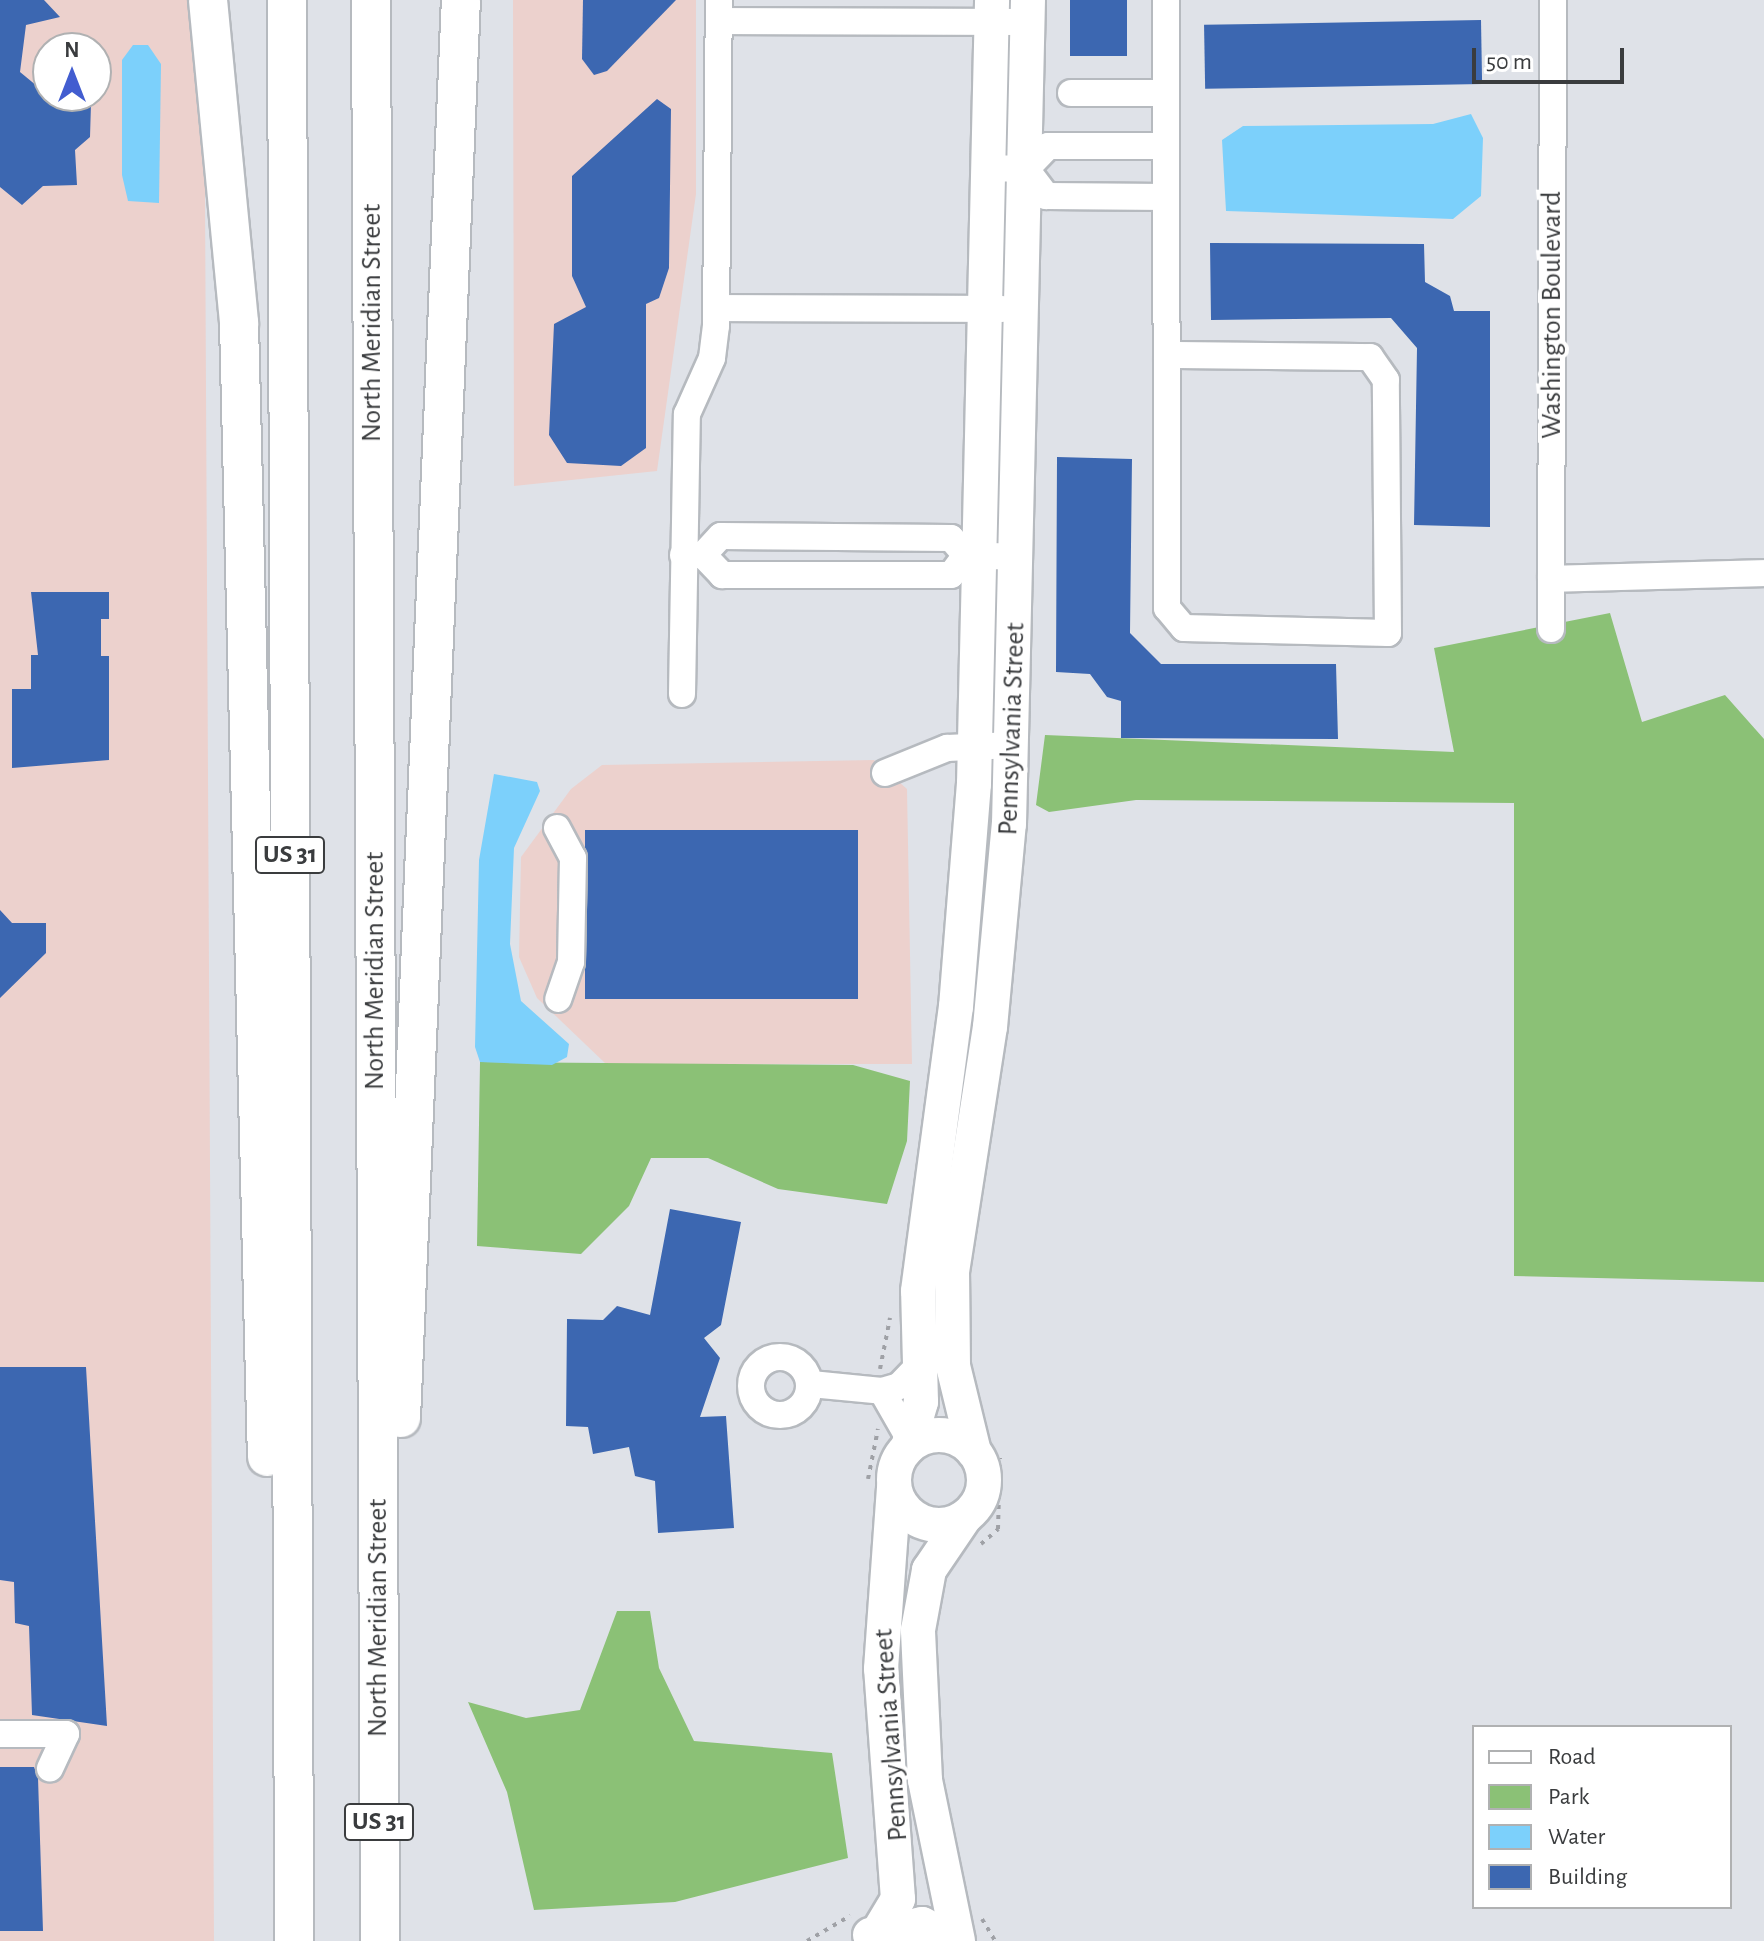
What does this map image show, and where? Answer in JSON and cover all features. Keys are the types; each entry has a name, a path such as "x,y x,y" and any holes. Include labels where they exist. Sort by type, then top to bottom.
{"highway":[{"path":"208,0 239,323 269,1527 293,1711"},
{"name":"US 31","path":"287,0 294,1941"},
{"name":"North Meridian Street","path":"371,0 380,1941"},
{"path":"378,1704 399,1455 461,0"}],"main road":[{"name":"Pennsylvania Street","path":"909,1444 923,1361 918,1291 956,1007 976,745 972,556 992,11"},
{"name":"Pennsylvania Street","path":"974,1452 953,1366 952,1272 990,1027 1013,745 1018,310 1028,12"},
{"path":"942,1435 974,1452 984,1486 965,1517 928,1524 903,1508 894,1488 895,1465 909,1444 942,1435"},
{"name":"Pennsylvania Street","path":"864,1933 898,1899 881,1669 894,1488"},
{"name":"Pennsylvania Street","path":"965,1517 929,1570 918,1630 925,1780 975,1940"},
{"path":"864,1933 922,1924 975,1940"}],"street":[{"path":"1166,0 1167,608 1184,628 1388,633 1386,380 1370,357 1167,355"},
{"name":"Washington Boulevard","path":"1551,629 1553,0"},
{"path":"682,694 693,555 687,414 712,358 717,308 719,10 1028,12"},
{"path":"1071,93 1166,93"},
{"path":"986,168 1024,169 1048,146 1166,146"},
{"path":"1024,169 1046,196 1166,197"},
{"path":"717,308 981,307 1018,310"},
{"path":"693,555 721,536 951,538 972,556 1017,557"},
{"path":"693,555 722,575 951,575 972,556"},
{"path":"1551,579 1764,573"},
{"path":"885,773 924,754 976,745 1013,745"},
{"path":"557,828 573,858 571,962 558,999"},
{"path":"811,1384 882,1391 899,1386 923,1361"},
{"path":"882,1391 909,1444"},
{"path":"0,1734 66,1734 50,1768"}],"path":[{"path":"807,1941 864,1933"}],"shaded area":[{"path":"0,0 204,0 214,1941 0,1941"},
{"path":"513,0 696,0 696,194 657,471 514,486"},
{"path":"874,760 907,789 912,1064 606,1064 537,998 519,957 521,857 571,789 602,765"}],"green space":[{"path":"1610,613 1642,722 1725,695 1764,739 1764,1282 1514,1276 1514,803 1136,800 1049,812 1036,805 1045,735 1454,752 1434,648"},
{"path":"480,1062 853,1065 910,1081 907,1141 887,1204 778,1189 708,1158 651,1158 629,1206 581,1254 477,1246"},
{"path":"617,1611 650,1611 659,1668 694,1741 832,1753 848,1858 675,1902 534,1910 507,1792 468,1702 526,1718 580,1710"}],"water":[{"path":"133,45 148,45 161,64 159,203 128,201 122,175 122,60"},
{"path":"1471,114 1483,138 1481,196 1453,219 1226,211 1222,140 1243,126 1433,124"},
{"path":"494,774 537,782 540,791 514,848 510,944 521,1001 569,1044 567,1057 552,1065 480,1062 475,1047 479,860"}],"building":[{"path":"0,0 44,0 60,17 26,25 20,72 32,82 32,112 91,112 90,137 75,150 77,185 43,186 22,205 0,187"},
{"path":"583,0 676,0 607,71 594,75 582,59"},
{"path":"1070,0 1127,0 1127,56 1070,56"},
{"path":"1481,20 1482,84 1205,89 1204,25"},
{"path":"657,99 671,109 669,268 659,298 646,304 646,448 621,466 567,463 549,435 554,324 586,307 572,276 572,176"},
{"path":"1210,243 1424,244 1425,282 1450,296 1454,311 1490,311 1490,527 1414,525 1417,348 1391,318 1211,320"},
{"path":"1057,457 1132,459 1130,633 1161,664 1336,664 1338,739 1121,738 1121,701 1107,697 1090,674 1056,672"},
{"path":"31,592 109,592 109,619 101,619 101,656 109,656 109,760 12,768 12,689 31,689 31,655 38,655"},
{"path":"585,830 858,830 858,999 585,999"},
{"path":"0,910 12,923 46,923 46,953 0,998"},
{"path":"670,1209 741,1222 721,1325 704,1338 720,1358 700,1417 726,1416 734,1528 658,1533 655,1481 635,1476 629,1447 593,1454 588,1427 566,1426 567,1319 603,1320 617,1306 650,1315"},
{"path":"0,1367 86,1367 107,1726 32,1715 29,1626 15,1623 14,1582 0,1580"},
{"path":"0,1767 34,1767 38,1778 43,1931 0,1931"}]}
